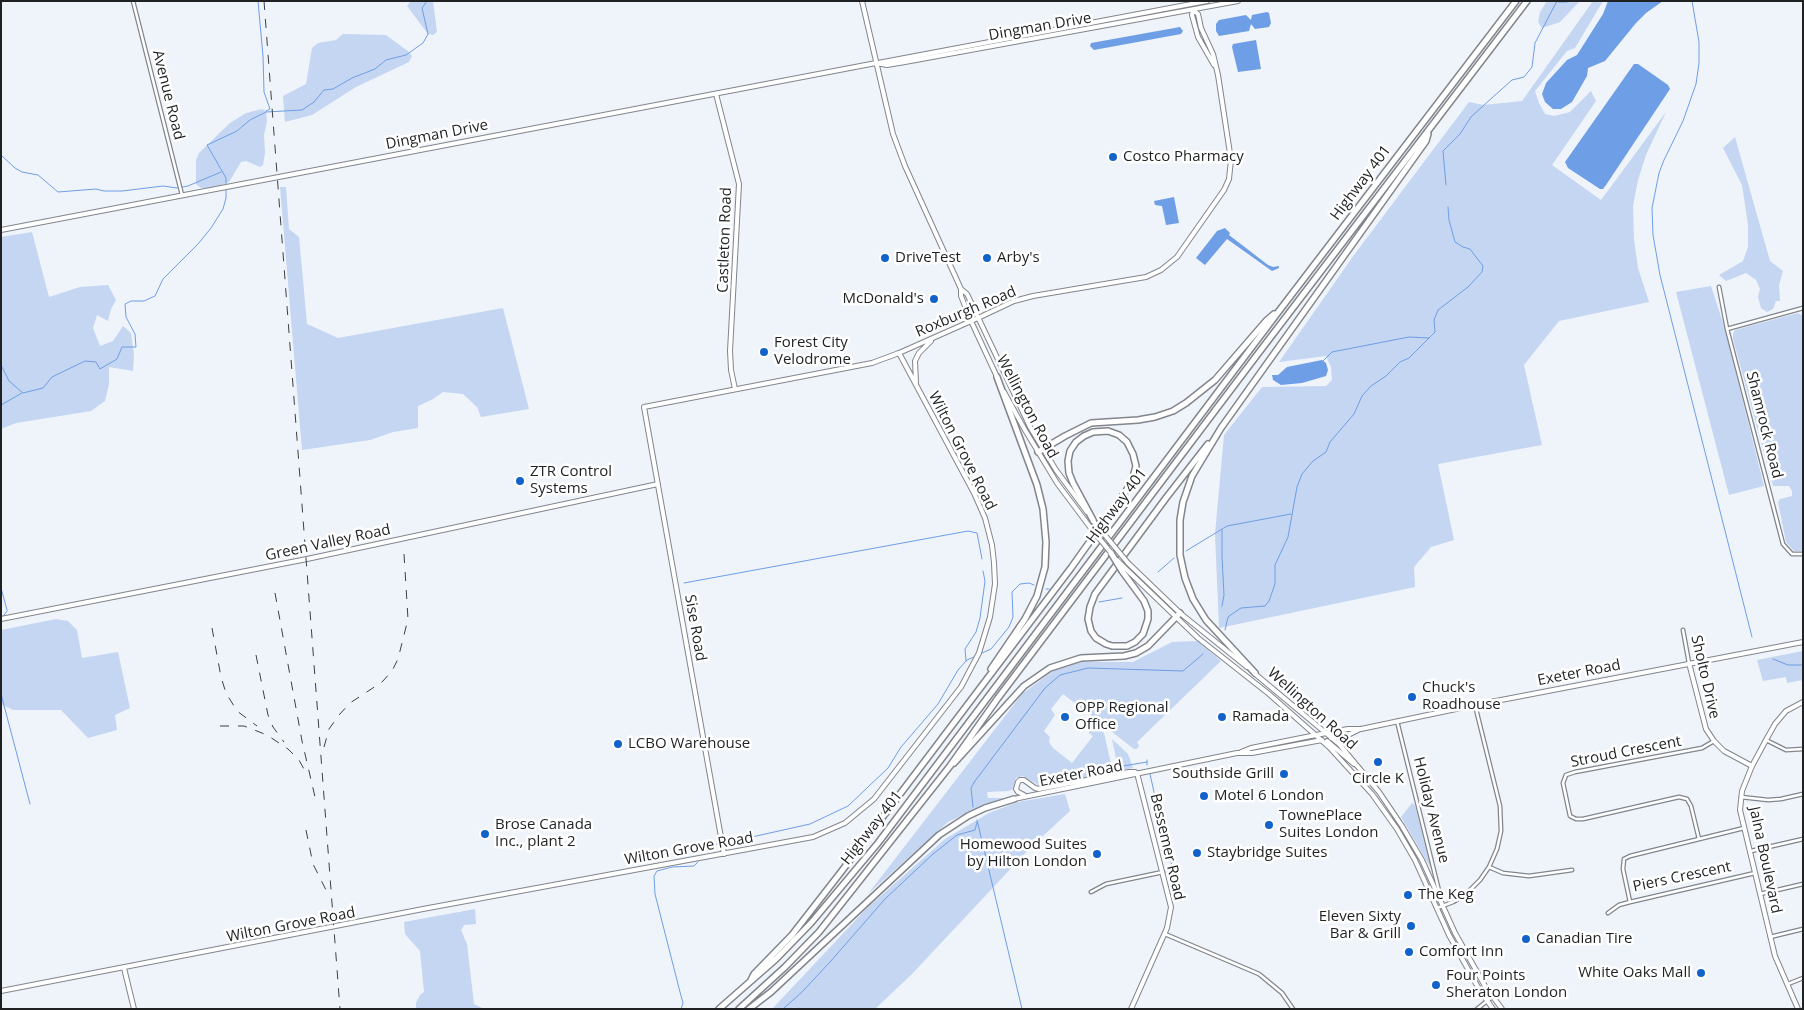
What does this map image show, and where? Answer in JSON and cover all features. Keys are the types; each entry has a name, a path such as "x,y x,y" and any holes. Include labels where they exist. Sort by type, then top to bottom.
{"highway":[{"name":"Highway 401","path":"719,1009 776,959 811,923 878,843 1279,311 1516,1"},
{"name":"Highway 401","path":"739,1009 785,967 819,932 950,766 998,698 1527,1"},
{"path":"1111,554 1124,569 1148,611 1148,619 1143,634 1135,642 1127,646 1106,644 1096,638 1091,631 1088,619 1095,594 1166,498 1220,428 1426,141 1429,130"},
{"path":"1040,450 1091,423 1138,420 1173,411 1215,380 1266,321 1279,311"},
{"path":"982,686 1025,619 1037,596 1045,567 1046,542 1043,509 1037,485 997,377"},
{"path":"1220,428 1192,476 1183,502 1180,520 1180,555 1185,578 1193,599 1206,620 1255,673"},
{"path":"750,982 754,974 792,935 814,907 1107,519 1133,477 1136,466 1127,442 1120,435 1108,431 1093,432 1084,436 1073,446 1068,461 1069,473 1073,483 1094,522"},
{"path":"950,766 958,760 1024,686 1050,668 1081,658 1124,656 1136,653 1148,646 1178,615"},
{"path":"750,1009 939,835 968,816 985,808 1014,799"}],"main road":[{"path":"862,1 892,134 961,289 968,294 1040,450"},
{"name":"Dingman Drive","path":"1,230 1207,1"},
{"name":"Dingman Drive","path":"876,64 896,64 1238,1"},
{"name":"Roxburgh Road","path":"644,407 872,363 935,338 1014,301 1033,296 1146,277 1161,270 1177,257 1224,190 1229,179 1231,154 1218,75 1215,66 1207,56 1198,37 1192,16 1193,10"},
{"name":"Castleton Road","path":"716,94 739,184 730,352 735,389"},
{"name":"Wellington Road","path":"961,289 961,296 971,321 997,377 1057,483 1111,554"},
{"path":"916,387 915,361 919,353 935,338"},
{"name":"Wilton Grove Road","path":"1,991 813,837 845,823 874,799 961,688 979,653 990,617 995,584 992,544 985,518 977,499 898,353"},
{"name":"Sise Road","path":"644,407 724,854"},
{"name":"Wellington Road","path":"1040,450 1094,522 1128,563 1198,638 1323,739 1372,794 1397,829 1415,860 1464,962 1492,1009"},
{"name":"Green Valley Road","path":"1,619 307,559 658,484"},
{"name":"Wellington Road","path":"1124,569 1178,615 1255,673 1327,733 1363,772 1402,826 1422,860 1471,962 1492,997 1502,1009"},
{"name":"Exeter Road","path":"1237,753 1252,753 1332,738 1397,721 1803,642"},
{"name":"Sholto Drive","path":"1689,663 1706,729 1714,741 1736,759 1752,766"},
{"name":"Jalna Boulevard","path":"1798,1009 1775,956 1740,810 1741,797 1752,766 1766,740 1786,711 1803,702"},
{"name":"Exeter Road","path":"1014,799 1237,753 1251,748 1348,729 1361,729"},
{"path":"1323,739 1363,772"},
{"name":"Exeter Road","path":"1029,796 1022,795 1016,789 1020,780 1024,780 1039,789 1129,772 1137,773"},
{"name":"Bessemer Road","path":"1130,1009 1165,934 1171,907 1137,773"},
{"path":"124,968 134,1009"}],"street":[{"name":"Avenue Road","path":"133,1 182,195"},
{"path":"1192,3 1193,10"},
{"name":"Shamrock Road","path":"1719,287 1727,329 1783,544 1792,554 1803,554"},
{"path":"1727,329 1803,308"},
{"name":"Sholto Drive","path":"1683,630 1689,663"},
{"path":"1437,908 1465,895 1480,880 1489,867 1497,849 1502,818 1476,705"},
{"name":"Holiday Avenue","path":"1397,721 1443,905"},
{"path":"1766,740 1786,750 1803,749"},
{"name":"Stroud Crescent","path":"1699,839 1691,806 1687,799 1678,797 1576,819 1570,816 1563,783 1566,775 1575,772 1702,748 1714,741"},
{"path":"1741,797 1768,800 1803,794"},
{"name":"Piers Crescent","path":"1744,828 1624,859 1623,868 1630,902 1755,873"},
{"path":"1749,852 1803,839"},
{"path":"1489,867 1503,873 1530,876 1572,870"},
{"path":"1091,892 1106,884 1163,872"},
{"path":"1760,894 1803,884"},
{"path":"1608,913 1619,905 1630,902"},
{"path":"1770,937 1803,929"},
{"path":"1165,934 1258,974 1282,993 1292,1009"},
{"path":"1787,985 1803,978"},
{"path":"1477,1009 1492,997"}],"shaded area":[{"path":"411,1 433,1 437,32 433,35 428,34 407,6"},
{"path":"1547,1 1580,1 1560,22 1542,28 1538,22 1540,12"},
{"path":"1593,1 1603,1 1575,48 1567,51 1535,91 1545,114 1554,116 1570,112 1591,91 1596,101 1552,165 1601,200 1666,112 1646,155 1638,180 1633,206 1634,240 1638,268 1649,302 1559,321 1524,365 1542,445 1438,464 1454,540 1431,547 1414,567 1415,587 1219,628 1215,534 1224,435 1262,387 1326,386 1332,380 1331,367 1326,356 1279,362 1354,255 1469,102 1484,105 1522,101"},
{"path":"343,34 386,35 412,56 409,62 356,87 312,115 285,122 283,96 306,84 312,48 318,43 336,40"},
{"path":"262,109 266,111 267,121 264,135 265,153 263,165 260,167 246,161 241,162 229,182 214,188 201,188 196,184 196,160 199,153 230,123 246,113"},
{"path":"1735,137 1770,261 1783,271 1779,285 1780,301 1776,301 1773,309 1767,312 1761,308 1758,297 1760,289 1756,280 1746,273 1726,281 1719,275 1743,261 1748,247 1748,225 1742,185 1723,148"},
{"path":"280,187 286,187 289,229 299,237 307,324 338,338 503,308 529,409 481,417 477,407 463,394 443,392 418,406 418,428 393,432 370,440 302,450"},
{"path":"32,232 49,297 80,287 108,285 116,300 108,321 97,315 93,328 100,346 113,341 123,326 131,333 134,355 133,371 109,367 109,384 105,401 91,411 16,423 1,429 1,237"},
{"path":"1711,286 1725,329 1764,486 1729,495 1676,292"},
{"path":"1798,313 1803,316 1803,550 1794,551 1786,542 1778,502 1780,499 1792,496 1792,491 1789,486 1773,486 1733,334 1735,330"},
{"path":"56,619 68,621 77,630 82,658 118,652 130,708 115,715 117,730 88,738 61,710 13,710 1,704 1,630"},
{"path":"1198,641 1221,661 1137,742 1139,746 1137,749 1134,749 1063,694 1051,709 1055,715 1044,731 1050,737 1049,742 1053,748 1072,763 1093,736 1088,732 1094,727 1104,733 1111,764 1117,763 1112,739 1128,754 1133,768 1040,786 1023,776 1016,778 1013,789 1009,791 987,792 988,798 1007,798 983,805 948,822 868,894 1022,694 1064,665 1080,662 1133,662 1172,642"},
{"path":"1803,651 1803,680 1787,683 1786,677 1763,681 1757,660"},
{"path":"1065,794 1070,811 1031,847 912,974 875,1009 772,1009 867,908 945,839 989,813 1018,802"},
{"path":"1412,803 1415,805 1432,870 1401,817"},
{"path":"475,909 476,924 464,925 461,930 467,944 474,1004 484,1009 416,1009 416,1003 424,992 420,951 405,934 404,922"}],"water":[{"path":"1608,1 1663,1 1636,23 1605,61 1588,68 1587,76 1572,102 1561,109 1553,109 1545,102 1542,94 1546,83 1567,60 1577,55 1603,14"},
{"path":"1269,13 1271,23 1269,27 1255,29 1251,24 1249,31 1219,36 1216,31 1216,24 1219,20 1246,15 1251,20 1252,15"},
{"path":"1180,27 1183,31 1181,34 1094,50 1090,46 1091,43"},
{"path":"1256,40 1261,69 1238,72 1232,47 1233,44"},
{"path":"1634,64 1638,64 1668,85 1670,89 1606,185 1603,189 1600,189 1568,168 1565,162"},
{"path":"1174,197 1179,223 1166,225 1162,206 1155,205 1154,201"},
{"path":"1225,228 1230,233 1229,235 1268,265 1273,267 1279,266 1279,268 1272,271 1227,239 1205,265 1196,258 1217,231"},
{"path":"1322,360 1326,363 1328,370 1326,376 1302,383 1281,385 1273,380 1272,375 1278,375 1287,367"}],"waterway":[{"path":"258,1 264,92 270,109 266,111"},
{"path":"1,365 9,381 23,393 43,388 52,377 85,361 96,362 100,369 117,359 122,347 136,347 135,334 126,317 125,304 131,301 144,301 155,296 163,279 198,244 223,209 226,198 226,178 207,145 237,131 250,120 266,112 302,110 314,102 324,90 333,89 352,78 375,69 386,60 406,55 423,43 428,34 422,8 427,1"},
{"path":"1446,185 1443,151 1460,134 1471,117 1512,80 1524,77 1532,67 1535,43 1557,1"},
{"path":"1692,1 1699,42 1696,84 1683,121 1659,173 1652,208 1653,235 1660,275 1752,637"},
{"path":"1558,2 1567,2"},
{"path":"1,155 22,172 38,175 58,192 96,189 122,191 163,186 177,188 188,186 221,172"},
{"path":"1225,630 1228,617 1241,608 1265,606 1269,601 1275,584 1275,565 1288,537 1297,487 1302,474 1313,461 1326,452 1330,442 1354,414 1362,396 1371,386 1386,376 1400,362 1409,358 1435,332 1434,320 1438,310 1468,287 1482,272 1483,266 1470,249 1455,242 1449,220 1448,207"},
{"path":"1323,361 1332,352 1409,337 1429,338"},
{"path":"1,405 22,393"},
{"path":"1186,551 1227,526 1291,514"},
{"path":"1222,530 1224,595 1222,606"},
{"path":"684,583 968,531 977,533 982,559"},
{"path":"1158,572 1174,558"},
{"path":"966,661 965,649 976,632 980,618 985,581 983,571"},
{"path":"982,653 991,649 1009,627 1013,617 1012,592 1020,584 1029,583 1034,585"},
{"path":"1,588 7,610"},
{"path":"1099,602 1122,598"},
{"path":"2,618 7,611"},
{"path":"973,807 971,788 975,781 1045,688 1060,675 1088,668 1183,671 1203,654"},
{"path":"734,841 810,824 848,806 888,768 901,747 938,704 958,670 967,660 974,657"},
{"path":"1773,659 1788,665 1803,665"},
{"path":"1,694 30,804"},
{"path":"1147,760 1147,765"},
{"path":"1087,772 1147,762"},
{"path":"1150,774 1158,810"},
{"path":"977,820 1022,1009"},
{"path":"1161,821 1165,827 1168,844"},
{"path":"783,1009 830,962 885,899 933,854 957,835 975,830 977,822"},
{"path":"696,852 698,848 717,844"},
{"path":"1170,856 1175,883"},
{"path":"681,1009 683,1003 655,894 654,876 657,871 672,867 694,866 698,862"}],"railway":[{"path":"264,1 340,1009"},
{"path":"324,747 329,729 339,715 350,703 382,682 392,671 398,659 408,619 404,554"},
{"path":"275,593 302,741 315,797"},
{"path":"212,628 221,677 226,693 237,711 257,726"},
{"path":"256,655 268,715 273,727 284,742"},
{"path":"220,726 244,726 267,735 288,749 299,760 305,771"},
{"path":"306,830 313,864 329,896"}],"place":[{"name":"Costco Pharmacy","path":"1113,157"},
{"name":"DriveTest","path":"885,258"},
{"name":"Arby's","path":"987,258"},
{"name":"McDonald's","path":"934,299"},
{"name":"Forest City Velodrome","path":"764,352"},
{"name":"ZTR Control Systems","path":"520,481"},
{"name":"Chuck's Roadhouse","path":"1412,697"},
{"name":"OPP Regional Office","path":"1065,717"},
{"name":"Ramada","path":"1222,717"},
{"name":"LCBO Warehouse","path":"618,744"},
{"name":"Circle K","path":"1378,762"},
{"name":"Southside Grill","path":"1284,774"},
{"name":"Motel 6 London","path":"1204,796"},
{"name":"TownePlace Suites London","path":"1269,825"},
{"name":"Brose Canada Inc., plant 2","path":"485,834"},
{"name":"Staybridge Suites","path":"1197,853"},
{"name":"Homewood Suites by Hilton London","path":"1097,854"},
{"name":"The Keg","path":"1408,895"},
{"name":"Eleven Sixty Bar & Grill","path":"1411,926"},
{"name":"Canadian Tire","path":"1526,939"},
{"name":"Comfort Inn","path":"1409,952"},
{"name":"White Oaks Mall","path":"1701,973"},
{"name":"Four Points Sheraton London","path":"1436,985"}]}
